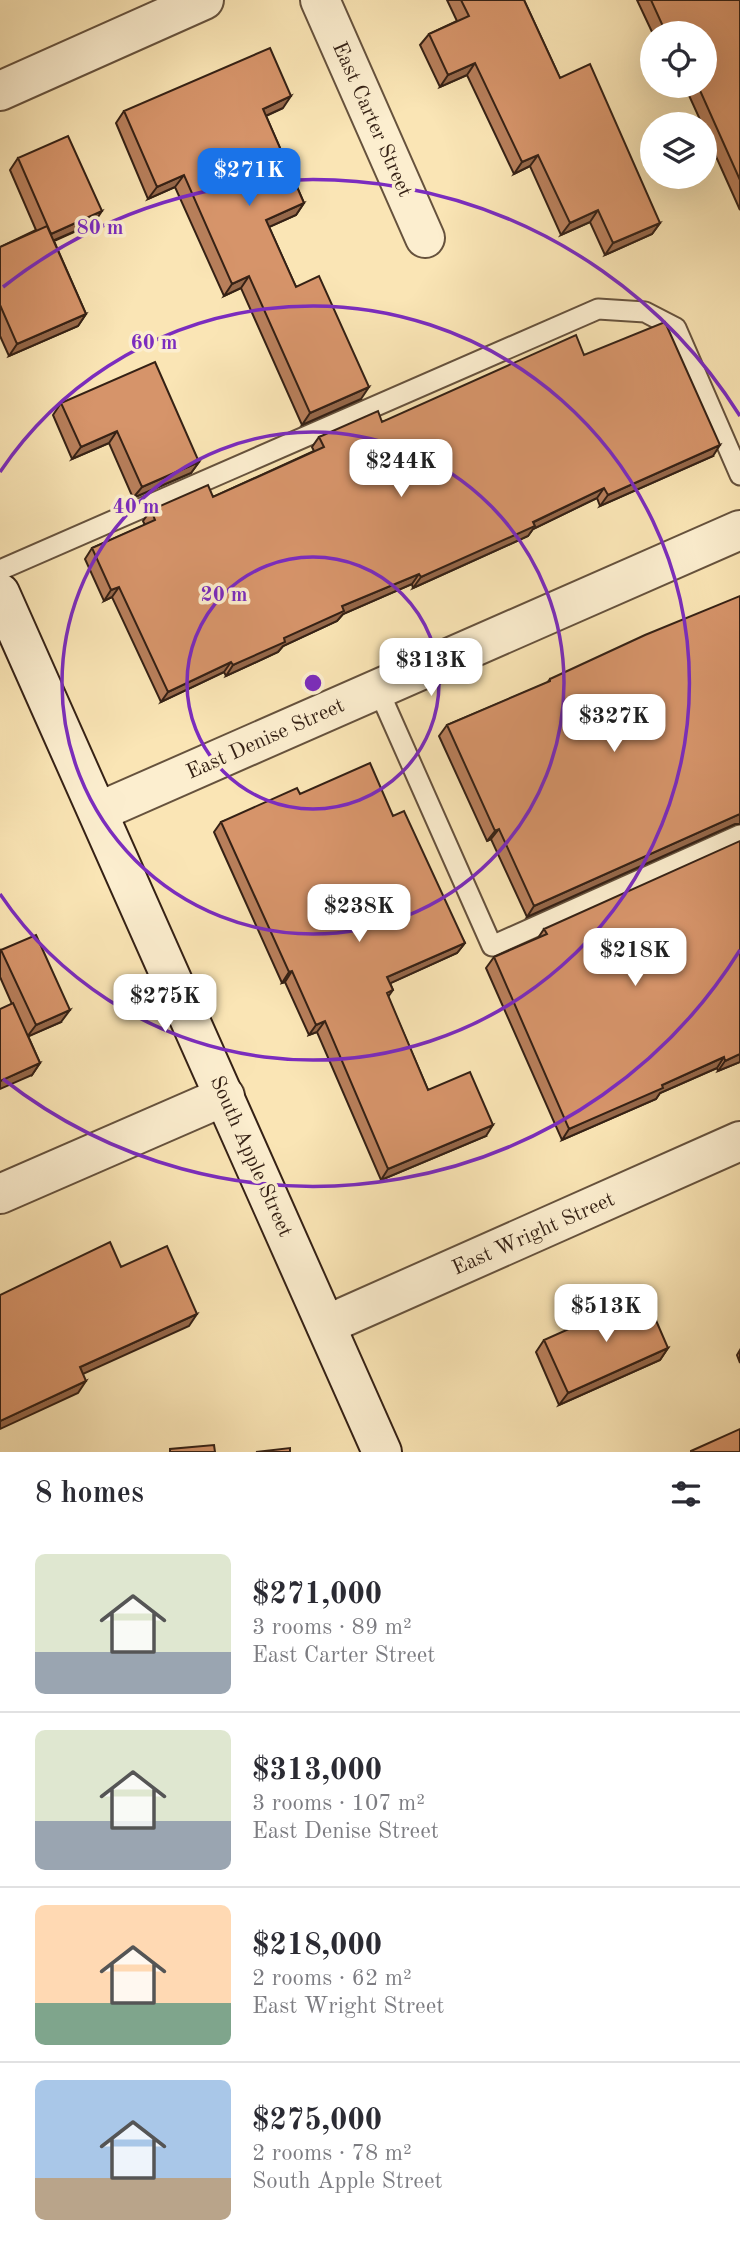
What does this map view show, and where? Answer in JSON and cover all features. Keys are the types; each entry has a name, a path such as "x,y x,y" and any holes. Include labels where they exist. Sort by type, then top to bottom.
{"street":[{"path":"0,91 205,0"},
{"name":"East Carter Street","path":"320,0 425,238"},
{"name":"East Denise Street","path":"98,812 740,530"},
{"name":"South Apple Street","path":"0,593 382,1452"},
{"path":"0,1194 225,1096"},
{"name":"East Wright Street","path":"326,1325 740,1141"}],"lane":[{"path":"0,570 598,309 645,312 676,328 740,475"},
{"path":"378,689 492,946 740,835"}],"building":[{"path":"461,0 524,0 560,78 590,64 640,178 640,189 645,189 660,223 613,243 598,210 570,223 538,155 522,162 475,63 448,75 429,34 469,16"},
{"path":"651,0 740,0 740,180 717,129 717,112 710,112 703,98 717,98 717,21 661,21"},
{"path":"270,48 291,96 263,109 304,203 266,220 296,287 319,276 369,387 310,413 249,276 232,284 184,175 157,187 124,111"},
{"path":"68,136 102,211 51,234 18,158"},
{"path":"47,226 86,314 17,344 0,305 0,247"},
{"path":"665,322 720,445 608,495 604,488 533,522 535,526 421,577 419,574 342,606 344,611 284,638 285,642 233,665 231,662 168,692 119,587 111,590 92,548 155,520 151,510 208,485 213,497 324,447 319,437 378,411 382,422 576,335 584,355"},
{"path":"155,362 199,462 142,487 117,431 81,447 61,403"},
{"path":"740,596 740,814 534,906 499,829 495,831 447,725 550,681 645,635"},
{"path":"370,763 393,816 404,811 465,943 387,977 393,990 387,993 428,1090 470,1072 493,1125 388,1169 325,1021 316,1025 221,822 297,788 300,794"},
{"path":"740,841 740,1054 725,1061 724,1057 662,1085 663,1088 569,1129 494,957 547,934 544,929"},
{"path":"36,935 70,1010 36,1025 1,950"},
{"path":"13,1003 40,1063 0,1081 0,1009"},
{"path":"110,1242 121,1267 167,1246 197,1314 80,1367 86,1381 0,1421 0,1295"},
{"path":"645,1295 668,1348 568,1393 544,1340"},
{"path":"740,1429 740,1452 691,1452 691,1451"},
{"path":"214,1445 215,1452 170,1452 170,1449"},
{"path":"290,1448 290,1452 256,1452"}]}
